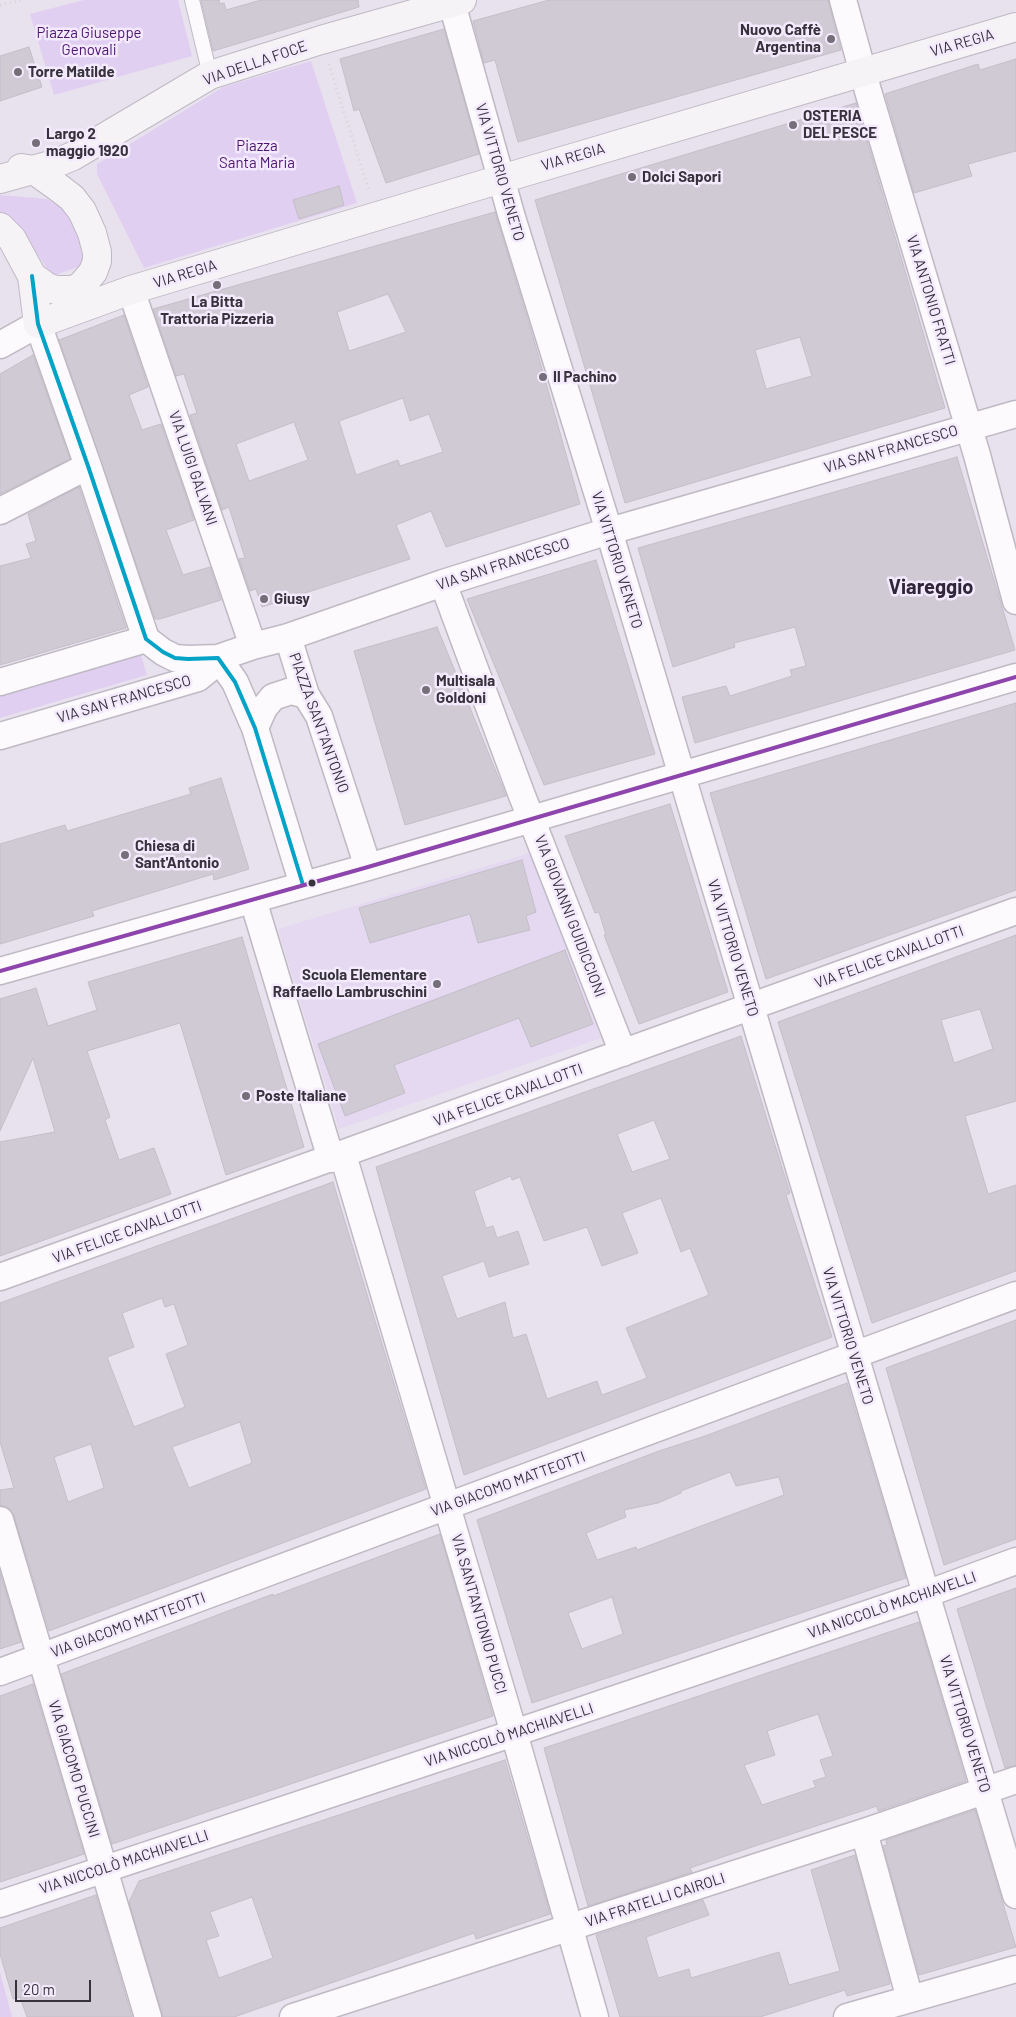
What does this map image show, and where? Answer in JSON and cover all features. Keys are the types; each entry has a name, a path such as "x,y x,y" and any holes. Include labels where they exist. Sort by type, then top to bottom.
{"street":[{"name":"VIA ANTONIO FRATTI","path":"843,0 968,427 1016,601"},
{"name":"VIA DELLA FOCE","path":"0,179 54,164 95,144 210,75 455,1"},
{"name":"VIA VITTORIO VENETO","path":"455,1 501,179 609,531 853,1354 1016,1895"},
{"name":"VIA REGIA","path":"0,345 38,324 131,290 1016,27"},
{"path":"0,163 34,170 72,198 82,211 92,233 97,252 96,265 88,279 74,290 46,288 32,276"},
{"path":"0,227 12,238 32,276 38,324 146,639 175,658 218,658 239,690 255,728 302,885"},
{"name":"VIA REGIA","path":"74,290 131,290"},
{"name":"VIA LUIGI GALVANI","path":"131,290 253,646"},
{"name":"VIA SAN FRANCESCO","path":"0,736 198,678 218,658 288,637 443,583 609,531 1016,414"},
{"path":"0,511 88,466"},
{"name":"VIA GIOVANNI GUIDICCIONI","path":"443,583 624,1053"},
{"name":"PIAZZA SANT'ANTONIO","path":"288,637 306,695 319,716 368,867"},
{"path":"0,682 146,639"},
{"path":"0,971 368,867 1016,677"},
{"path":"255,728 264,708 273,697 291,691 306,695"},
{"name":"VIA SANT'ANTONIO PUCCI","path":"253,900 337,1157 447,1507 595,2017"},
{"name":"VIA FELICE CAVALLOTTI","path":"0,1277 1016,911"},
{"name":"VIA GIACOMO MATTEOTTI","path":"0,1672 1016,1295"},
{"name":"VIA GIACOMO PUCCINI","path":"0,1520 148,2017"},
{"name":"VIA NICCOLÒ MACHIAVELLI","path":"0,1904 926,1594 1016,1561"},
{"name":"VIA FRATELLI CAIROLI","path":"293,2017 864,1832 1016,1780"},
{"path":"864,1832 910,1999"},
{"path":"847,2017 1016,1969"}],"lane":[{"path":"192,0 210,75"}],"path":[{"path":"0,5 22,0"},
{"path":"321,40 376,216"}],"shaded area":[{"name":"Scuola Elementare Raffaello Lambruschini","path":"530,853 601,1038 339,1129 278,929"}],"green space":[{"name":"Piazza Giuseppe Genovali","path":"84,0 178,0 192,56 54,95 30,14"},
{"name":"Piazza Santa Maria","path":"311,61 357,203 144,268 97,174 97,164 223,87"},
{"path":"0,195 47,199 60,206 70,219 79,239 84,265 52,276 18,225 0,212"},
{"path":"140,652 147,675 0,718 0,694"},
{"path":"0,1972 12,2017 0,2017"}],"building":[{"path":"201,0 219,0 220,4 224,3 226,10 261,0 358,0 359,7 213,51"},
{"path":"549,0 828,0 841,50 518,142 495,60 484,63 473,21"},
{"path":"444,29 479,154 386,183 359,109 354,111 340,59"},
{"name":"Torre Matilde","path":"29,47 42,87 0,101 0,56"},
{"path":"1016,59 1016,151 968,164 972,176 914,193 885,94 978,64 980,70"},
{"path":"856,103 945,408 625,503 535,200","holes":["800,337 812,376 766,389 755,350"]},
{"path":"339,186 344,205 299,219 293,200"},
{"path":"495,212 533,337 580,504 446,547 431,511 396,525 410,559 262,607 256,589 250,591 239,559 245,558 229,507 222,510 190,415 197,413 184,374 176,376 153,309","holes":["388,294 406,332 349,351 337,312","403,398 410,421 429,414 443,452 400,466 398,460 356,475 339,421","294,422 308,460 249,481 236,444"]},
{"path":"124,315 148,387 129,395 142,430 161,424 194,520 166,530 183,575 210,567 221,600 160,619 155,619 59,340"},
{"path":"33,355 70,459 0,494 0,374"},
{"path":"957,457 1015,650 695,743 682,697 726,686 730,696 792,676 790,670 806,666 795,627 734,643 735,647 673,667 638,548"},
{"path":"79,487 126,628 0,665 0,566 31,558 26,544 36,541 28,514"},
{"path":"596,560 655,754 544,785 467,599"},
{"path":"437,627 506,796 405,825 354,651"},
{"path":"1016,703 1016,890 766,979 710,793"},
{"name":"Chiesa di Sant'Antonio","path":"221,778 249,869 214,880 213,874 92,911 94,916 0,944 0,844 65,825 67,831 191,794 189,788"},
{"path":"670,804 728,992 639,1024 604,935 606,935 599,912 595,913 565,836"},
{"path":"522,860 536,912 526,916 530,930 478,943 470,914 370,943 359,908"},
{"path":"1016,935 1016,1101 965,1116 988,1194 1016,1185 1016,1271 872,1323 778,1022","holes":["980,1009 993,1049 954,1063 941,1020"]},
{"path":"242,937 304,1147 226,1175 180,1023 87,1051 110,1117 105,1120 119,1160 154,1148 171,1194 0,1256 0,1142 55,1132 33,1058 0,1131 0,999 36,988 48,1026 97,1010 88,982"},
{"path":"565,950 593,1024 531,1047 519,1018 394,1065 405,1093 345,1116 318,1044"},
{"path":"741,1036 790,1193 786,1195 832,1337 464,1475 376,1167","holes":["654,1120 670,1159 632,1172 617,1134","511,1176 512,1180 520,1177 544,1241 587,1227 602,1266 638,1253 622,1213 661,1198 681,1252 690,1248 709,1295 626,1328 647,1378 602,1395 597,1381 547,1399 526,1334 513,1338 505,1302 457,1319 442,1276 484,1261 489,1277 529,1264 518,1231 497,1238 493,1226 486,1228 474,1191"]},
{"path":"333,1182 426,1489 49,1631 14,1516 10,1509 0,1505 0,1490 14,1488 0,1442 0,1303","holes":["162,1298 165,1307 174,1304 188,1345 166,1354 185,1407 134,1427 107,1357 134,1347 122,1313","240,1422 252,1463 189,1488 172,1447","91,1444 104,1488 68,1502 54,1457"]},
{"path":"1016,1320 1016,1539 944,1565 886,1368"},
{"path":"847,1383 906,1578 532,1703 477,1520 659,1451 705,1436","holes":["730,1472 736,1486 779,1477 784,1495 637,1550 636,1547 597,1560 586,1533 626,1517 624,1510 658,1503 681,1493 681,1491","612,1597 623,1634 582,1649 568,1613"]},
{"path":"440,1534 493,1716 112,1844 61,1674 273,1594 273,1596"},
{"path":"0,1573 21,1642 0,1649"},
{"path":"1016,1588 1016,1765 1005,1768 957,1609"},
{"path":"919,1622 966,1781 878,1811 877,1806 758,1845 690,1868 692,1872 588,1906 544,1748","holes":["818,1714 833,1756 820,1760 826,1777 813,1781 816,1787 762,1805 744,1765 775,1755 767,1731"]},
{"path":"33,1684 84,1854 0,1882 0,1696"},
{"path":"505,1760 550,1914 476,1939 474,1933 234,2017 163,2017 129,1902 139,1881","holes":["252,1897 273,1958 219,1978 206,1940 219,1936 210,1912"]},
{"path":"975,1810 1016,1947 919,1975 883,1846 887,1845 886,1840"},
{"path":"855,1855 890,1984 847,1996 845,1990 760,2017 620,2017 596,1935 703,1900 709,1915 646,1937 658,1978 689,1969 691,1978 779,1952 789,1985 840,1971 811,1870"},
{"path":"96,1895 132,2017 27,2017 20,1997 13,1999 0,1954 0,1928"}],"transit line":[{"path":"32,276 38,324 146,639 163,652 175,658 218,658 235,682 255,728 303,885"},
{"path":"0,971 368,867 1016,677"}],"place":[{"name":"Nuovo Caffè Argentina","path":"831,39"},
{"name":"Torre Matilde","path":"18,72"},
{"name":"OSTERIA DEL PESCE","path":"793,125"},
{"name":"Largo 2 maggio 1920","path":"36,143"},
{"name":"Dolci Sapori","path":"632,177"},
{"name":"La Bitta Trattoria Pizzeria","path":"217,285"},
{"name":"Il Pachino","path":"543,377"},
{"name":"Giusy","path":"264,599"},
{"name":"Multisala Goldoni","path":"426,690"},
{"name":"Chiesa di Sant'Antonio","path":"125,855"},
{"name":"Scuola Elementare Raffaello Lambruschini","path":"437,984"},
{"name":"Poste Italiane","path":"246,1096"}],"district":[{"name":"Viareggio","path":"931,587"}]}
